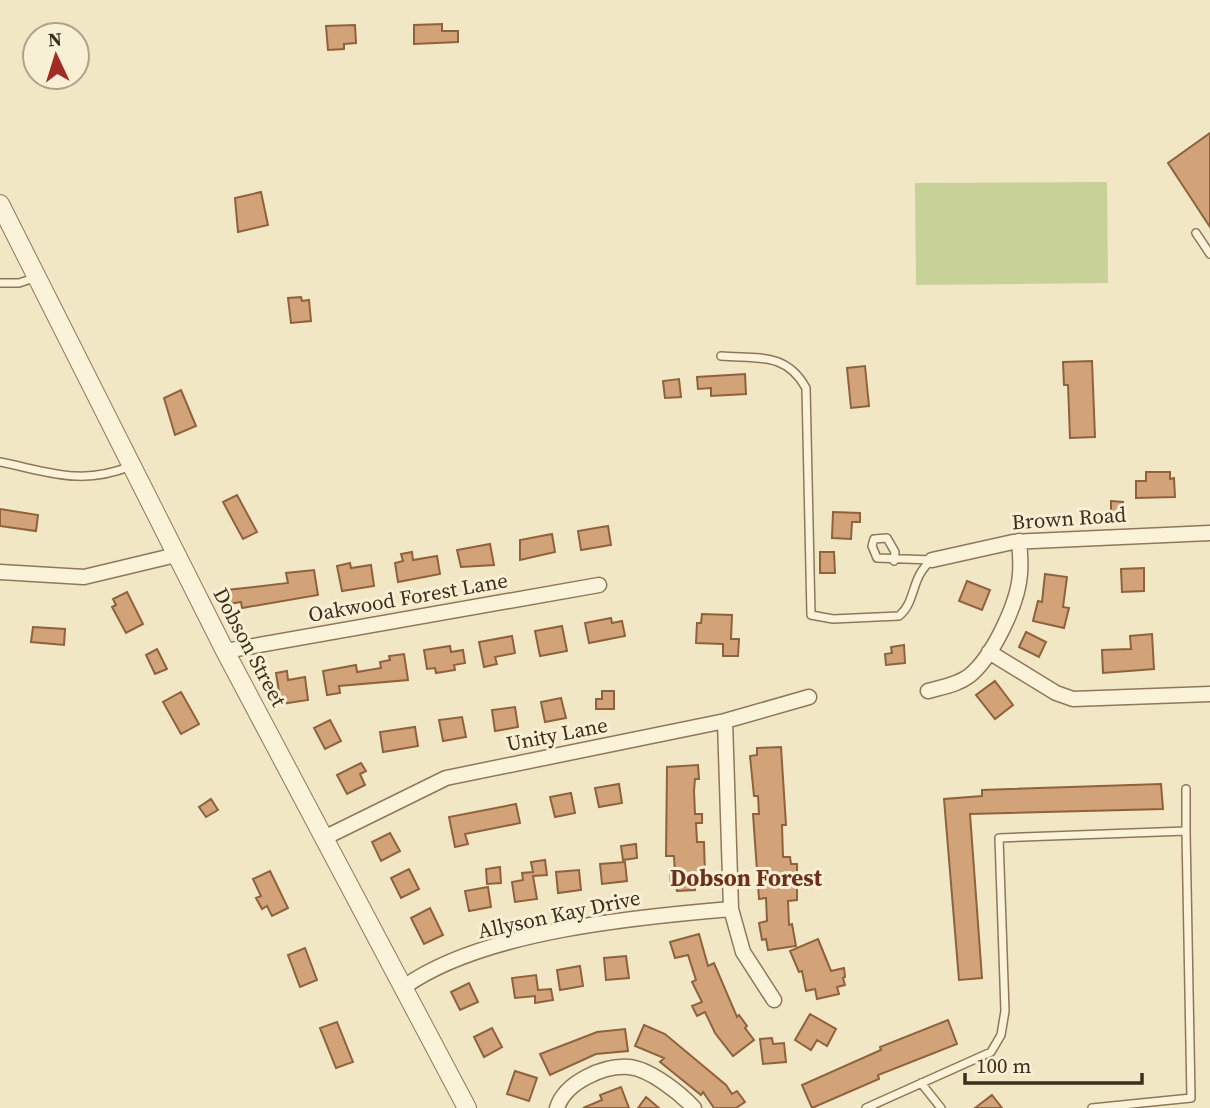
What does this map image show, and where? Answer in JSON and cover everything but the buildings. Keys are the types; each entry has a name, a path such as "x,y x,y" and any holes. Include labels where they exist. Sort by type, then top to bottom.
{"street":[{"name":"Dobson Street","path":"0,204 225,651 467,1108"},
{"name":"Brown Road","path":"932,560 1019,541 1210,533"},
{"path":"928,691 951,685 968,676 989,652 1010,611 1018,587 1019,541"},
{"path":"0,572 84,577 176,555"},
{"name":"Oakwood Forest Lane","path":"225,651 598,584"},
{"path":"989,652 1056,693 1073,699 1210,694"},
{"name":"Unity Lane","path":"324,838 446,778 724,721 808,697"},
{"path":"724,721 731,909 743,953 774,1000"},
{"name":"Allyson Kay Drive","path":"404,987 495,947 597,923 731,909"},
{"path":"557,1108 562,1098 577,1083 592,1076 629,1067 671,1089 694,1108"}],"lane":[{"path":"1196,233 1210,254"},
{"path":"0,283 19,283 37,277"},
{"path":"721,356 776,361 796,370 806,388 811,615 833,619 899,616 910,601 920,570 932,560"},
{"path":"0,462 83,479 107,475 132,466"},
{"path":"894,561 932,560"},
{"path":"1092,1108 1191,1098 1186,789"},
{"path":"866,1108 991,1052 1001,1035 1005,1011 999,838 1186,831"},
{"path":"921,1083 941,1108"}],"green space":[{"path":"1107,182 1108,283 916,285 915,183"}],"district":[{"name":"Dobson Forest","path":"746,878"}]}
